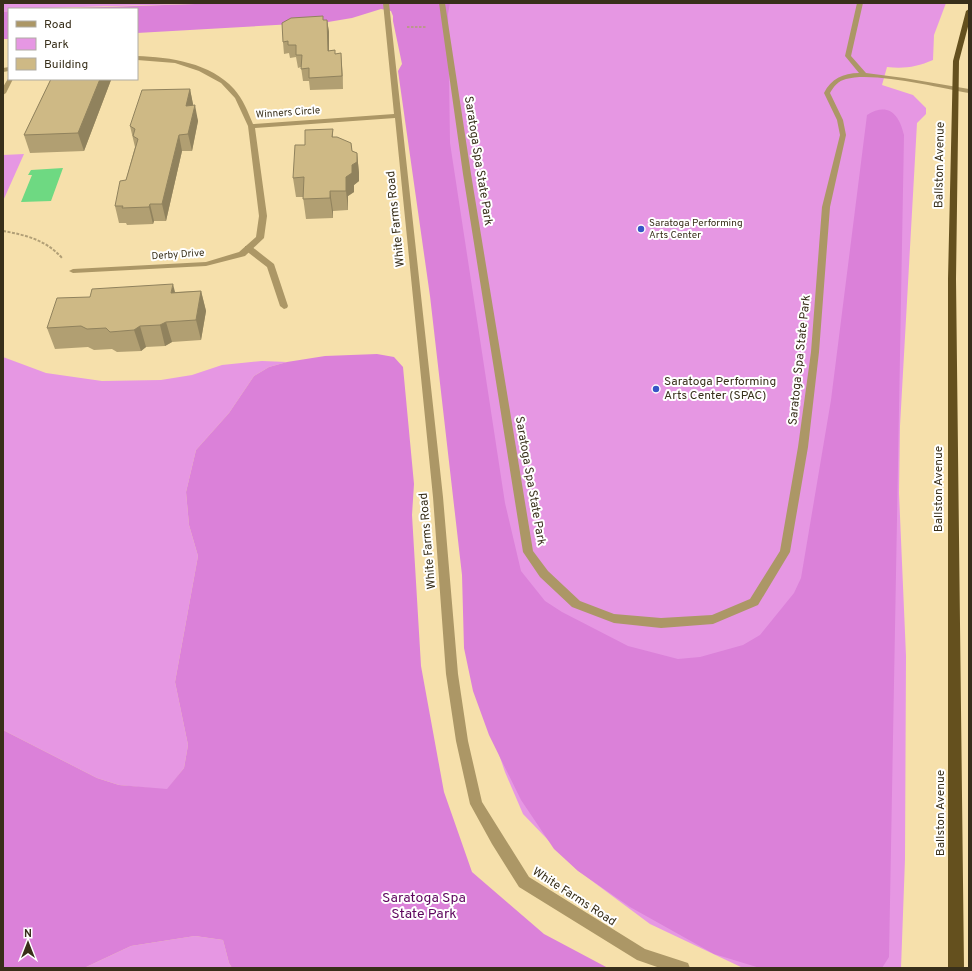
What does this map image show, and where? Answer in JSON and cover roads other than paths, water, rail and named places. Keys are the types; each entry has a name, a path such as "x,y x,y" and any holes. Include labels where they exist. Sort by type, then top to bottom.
{"highway":[{"name":"Ballston Avenue","path":"956,968 952,279 956,61 969,11"}],"street":[{"name":"White Farms Road","path":"386,3 438,497 452,674 462,741 476,804 496,840 524,882 642,955 683,968"},
{"name":"Saratoga Spa State Park","path":"442,3 467,174 528,552 544,574 576,604 614,618 661,622 713,619 754,602 785,552 803,447 815,352 826,207 843,135 840,120 827,93 833,83 845,76 863,74 969,91"},
{"path":"860,3 848,56 863,74"},
{"name":"Winners Circle","path":"138,58 164,60 205,71 221,79 233,90 251,126 398,116"},
{"path":"3,94 10,80"},
{"name":"Derby Drive","path":"74,271 206,264 242,254 260,238 263,216 251,126"},
{"path":"248,248 271,266 284,306"}],"place":[{"name":"Saratoga Performing Arts Center","path":"641,229"},
{"name":"Saratoga Performing Arts Center (SPAC)","path":"656,389"}]}
